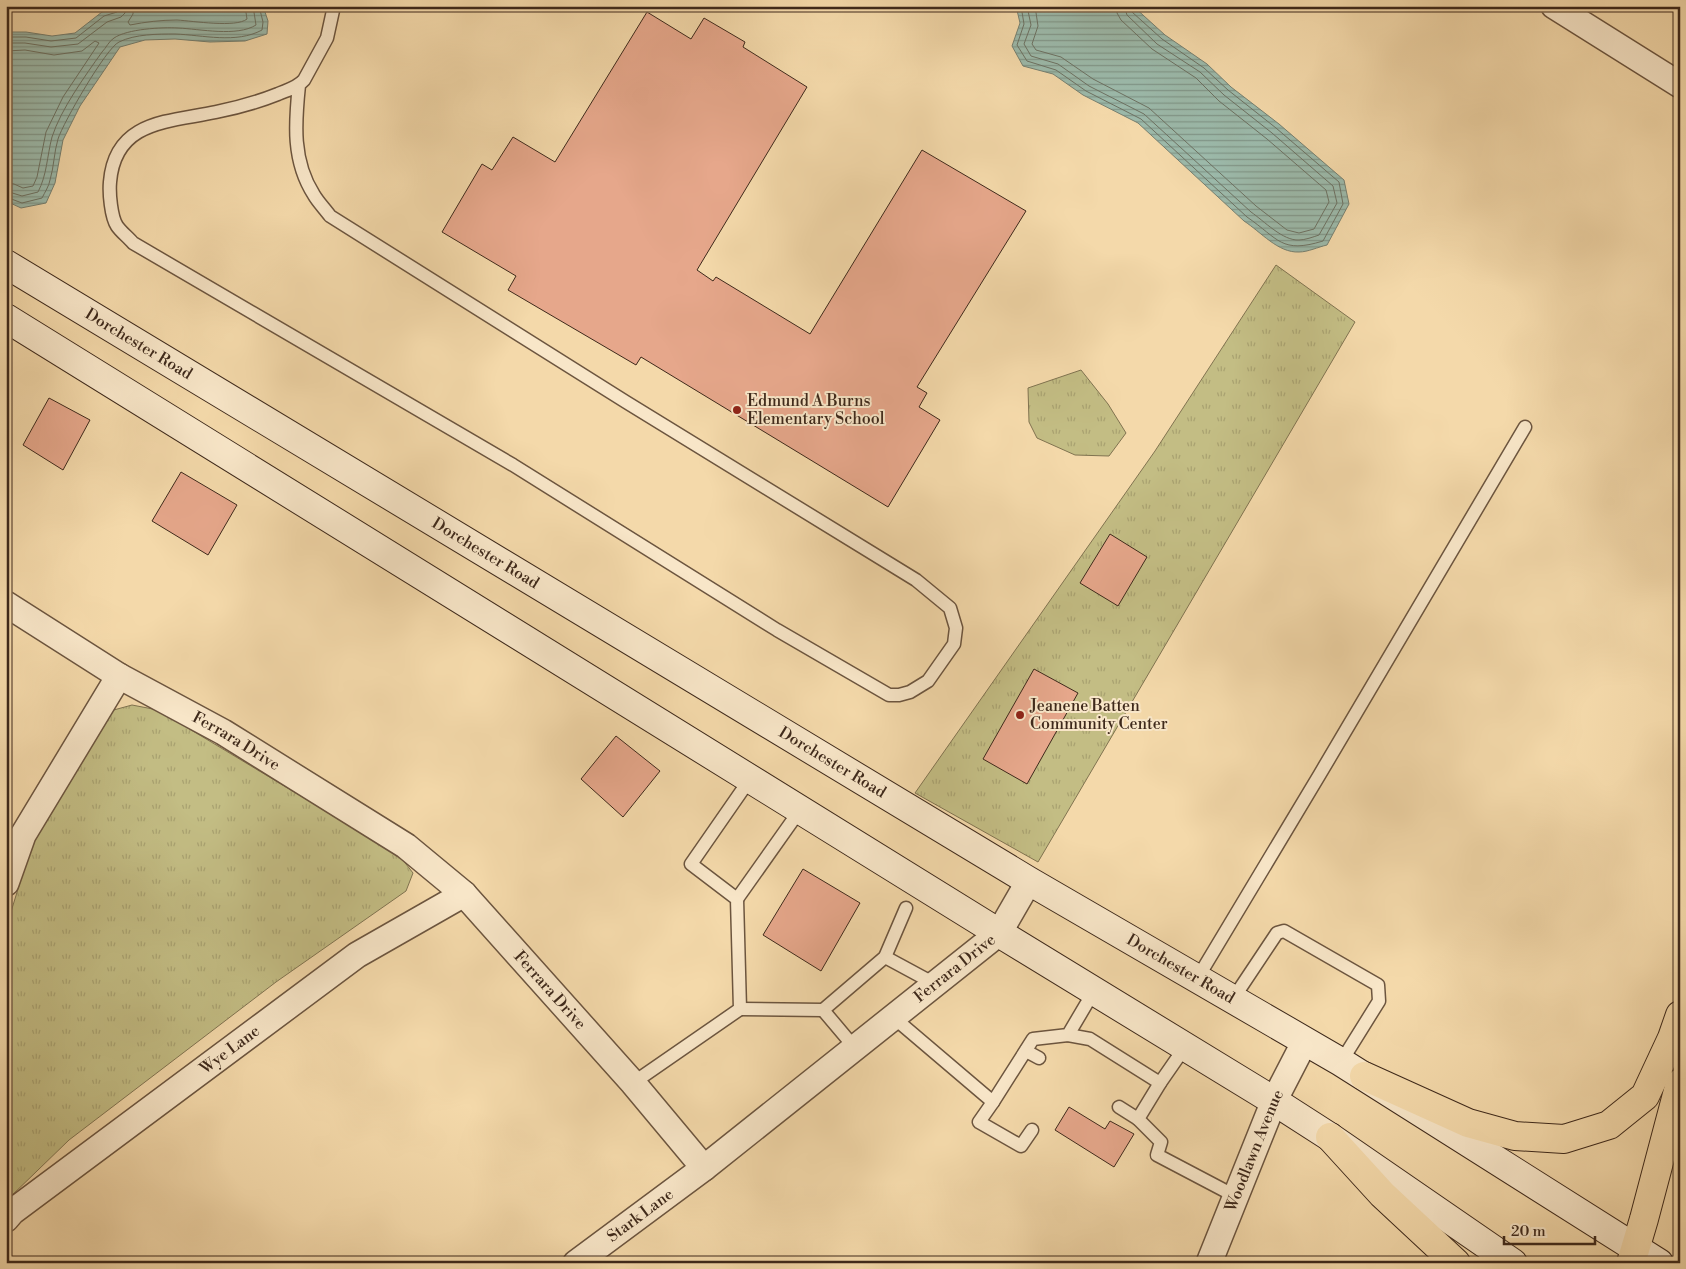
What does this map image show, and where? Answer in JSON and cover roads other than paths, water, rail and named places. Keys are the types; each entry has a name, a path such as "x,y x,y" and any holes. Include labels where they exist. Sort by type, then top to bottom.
{"highway":[{"path":"1364,1076 1468,1123 1515,1136 1564,1139 1608,1125 1645,1096 1680,1016"},
{"path":"1633,1255 1680,1083"},
{"path":"1330,1137 1382,1194 1456,1263"}],"main road":[{"name":"Dorchester Road","path":"6,264 1029,881 1341,1062 1633,1255 1659,1263"},
{"path":"6,318 998,933 1274,1101 1330,1137 1513,1263"}],"street":[{"path":"1554,6 1680,84"},
{"name":"Ferrara Drive","path":"6,604 119,676 223,732 406,846 464,894 633,1083 704,1168 998,933 1029,881"},
{"path":"6,884 22,835 119,676"},
{"name":"Wye Lane","path":"6,1219 12,1212 357,955 464,894"},
{"name":"Woodlawn Avenue","path":"1209,1263 1274,1101 1305,1041"},
{"name":"Stark Lane","path":"576,1263 604,1254 704,1168"}],"lane":[{"path":"299,86 267,99 216,112 163,121 143,128 127,141 115,157 111,172 109,194 116,225 133,243 513,465 776,630 889,695 910,692 928,681 954,644 956,628 950,608 916,580 620,398 330,216 313,194 299,162 295,127 299,86 327,38 334,6"},
{"path":"1197,978 1350,724 1525,427"},
{"path":"737,899 691,864 750,779"},
{"path":"740,1009 737,899 800,810"},
{"path":"633,1083 740,1009 823,1010 885,957 906,908"},
{"path":"1233,999 1277,933 1284,931 1378,984 1379,1000 1341,1062"},
{"path":"885,957 935,984"},
{"path":"1068,1035 1094,991"},
{"path":"823,1010 855,1048"},
{"path":"893,1017 993,1102"},
{"path":"1032,1130 1021,1146 979,1122 1033,1039 1068,1035 1160,1083"},
{"path":"1138,1119 1185,1047"},
{"path":"1026,1051 1039,1058"},
{"path":"1119,1107 1138,1119 1161,1142 1157,1155 1235,1196"}],"water":[{"path":"124,6 263,6 268,21 267,34 245,41 145,40 120,47 80,106 63,140 55,183 46,203 21,208 6,201 6,32 26,32 52,36 75,33 102,12"},
{"path":"1016,6 1133,6 1165,35 1207,64 1231,87 1279,124 1344,180 1349,204 1327,245 1299,252 1277,246 1244,221 1138,123 1083,95 1053,74 1023,66 1012,46 1020,23"}],"place":[{"name":"Edmund A Burns Elementary School","path":"737,410"},
{"name":"Jeanene Batten Community Center","path":"1020,715"}]}
